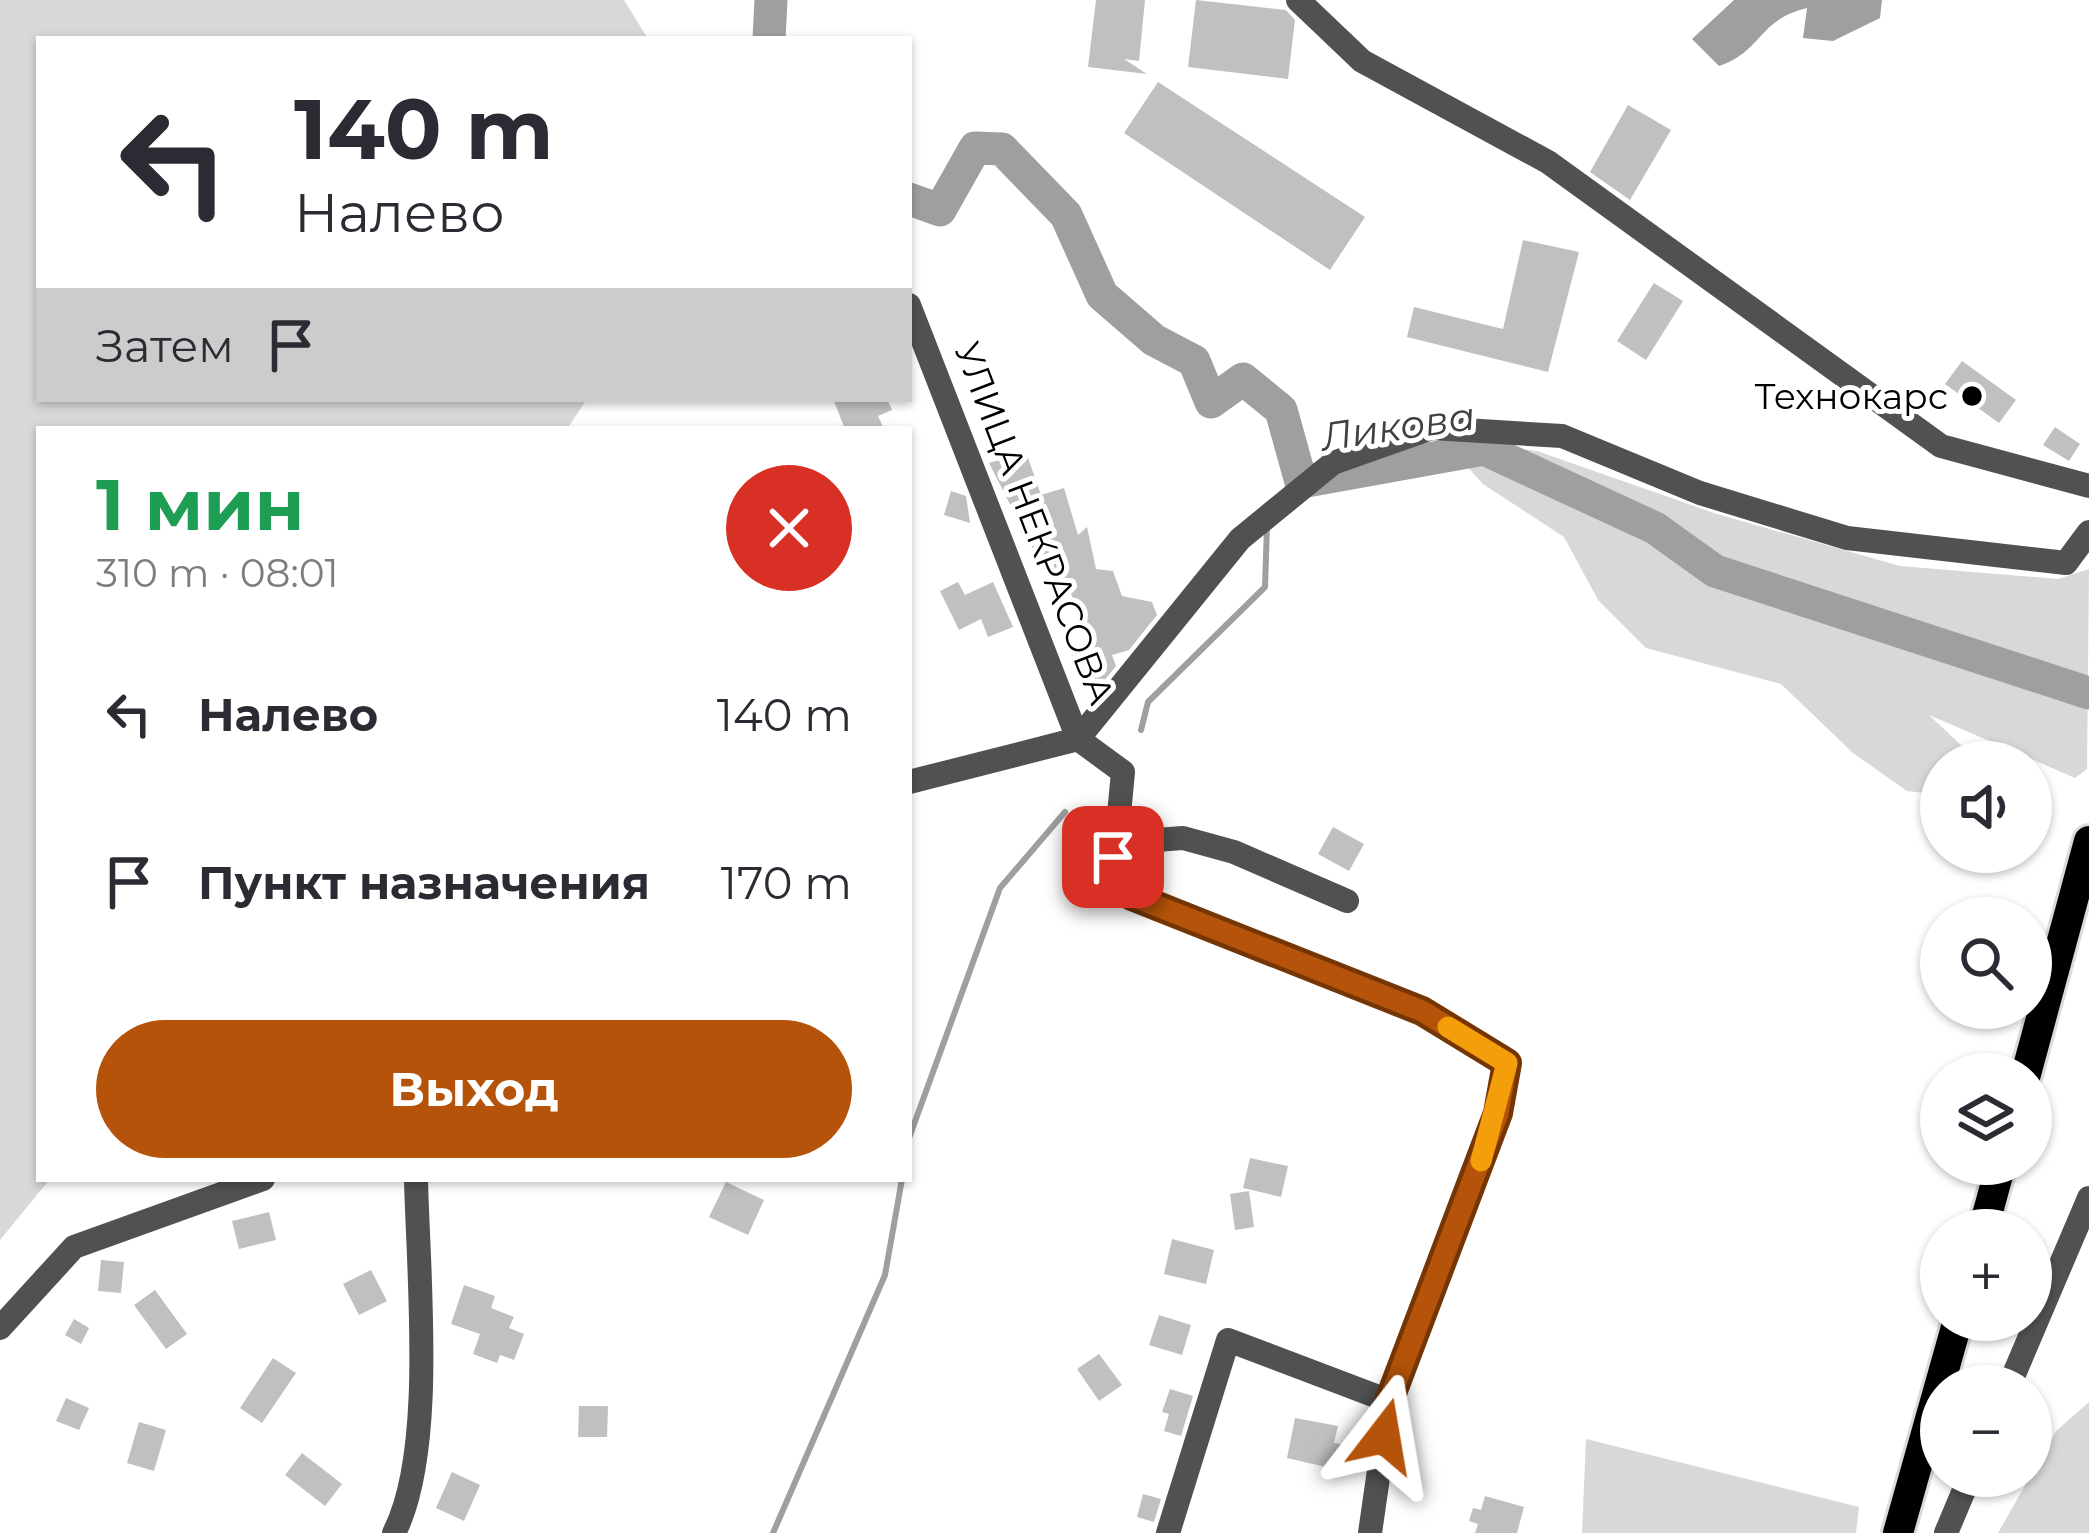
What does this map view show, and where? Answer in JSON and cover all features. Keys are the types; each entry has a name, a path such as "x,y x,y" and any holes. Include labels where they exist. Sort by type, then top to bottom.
{"main road":[{"path":"2032,1053 2089,842"},
{"path":"1898,1533 1952,1341"}],"street":[{"path":"1298,0 1362,61 1548,162 1941,446 2089,486"},
{"name":"УЛИЦА НЕКРАСОВА","path":"912,313 1078,739 912,781"},
{"path":"1370,1533 1389,1401 1498,1113 1507,1063 1422,1011 1132,896 1113,878 1123,772 1078,739 1240,539 1333,463 1432,428 1562,436 1700,493 1847,538 2066,563 2089,532"},
{"path":"1115,843 1183,838 1234,852 1347,901"},
{"path":"0,1328 74,1247 255,1182"},
{"path":"394,1533 406,1508 418,1448 416,1182"},
{"path":"2017,1365 2089,1198"},
{"path":"1168,1533 1228,1340 1389,1401"},
{"path":"1946,1533 1961,1497"}],"shaded area":[{"path":"0,0 624,0 646,36 36,36 36,402 585,402 569,426 36,426 36,1182 48,1182 0,1240"},
{"path":"1734,0 1882,0 1880,18 1833,41 1803,38 1807,8 1791,13 1745,52 1719,66 1692,39"},
{"path":"1442,439 1537,451 1717,514 1900,566 2058,579 2089,569 2087,769 2075,778 2052,768 2052,741 1989,741 1929,715 1957,741 1920,741 1920,793 1907,791 1853,753 1781,684 1646,648 1598,600 1564,537 1483,484"},
{"path":"2089,1402 2089,1533 1998,1533 2018,1497 2052,1497 2056,1431"},
{"path":"1586,1439 1859,1507 1856,1533 1582,1533"}],"building":[{"path":"1096,0 1145,0 1139,61 1124,59 1147,74 1088,67"},
{"path":"1196,0 1286,10 1295,20 1288,79 1188,67"},
{"path":"1158,82 1365,217 1330,270 1124,133"},
{"path":"1628,105 1671,130 1630,200 1590,172"},
{"path":"1523,240 1579,252 1548,372 1407,337 1414,307 1503,329"},
{"path":"1654,283 1683,301 1646,360 1617,341"},
{"path":"1962,361 2016,400 1999,423 1945,384"},
{"path":"999,401 1008,412 994,424 985,413"},
{"path":"834,402 888,402 892,410 878,416 883,426 844,426"},
{"path":"2055,427 2080,444 2069,461 2043,445"},
{"path":"1026,452 1041,495 1064,488 1078,535 1087,527 1096,569 1113,571 1122,596 1152,602 1157,615 1129,650 1112,655 1116,666 1092,696 1068,648 1089,643 1067,583 1061,590 1050,556 1039,561 989,463"},
{"path":"951,491 966,496 970,523 944,515"},
{"path":"958,582 965,595 993,582 1013,627 988,637 981,619 959,630 940,591"},
{"path":"1333,827 1364,844 1349,871 1318,854"},
{"path":"1250,1158 1288,1166 1281,1197 1243,1188"},
{"path":"726,1182 764,1200 748,1235 709,1217"},
{"path":"1249,1191 1254,1227 1235,1230 1230,1194"},
{"path":"269,1212 276,1240 239,1249 232,1221"},
{"path":"1172,1239 1214,1250 1206,1284 1164,1274"},
{"path":"101,1260 124,1262 121,1293 98,1291"},
{"path":"371,1270 387,1301 359,1315 343,1284"},
{"path":"464,1285 495,1296 491,1308 514,1317 509,1328 524,1334 514,1360 500,1355 497,1363 473,1354 480,1334 451,1324"},
{"path":"155,1290 187,1334 166,1349 134,1305"},
{"path":"1159,1315 1191,1325 1182,1355 1149,1345"},
{"path":"74,1319 89,1328 81,1344 65,1335"},
{"path":"1099,1354 1122,1385 1099,1401 1077,1369"},
{"path":"273,1358 296,1373 262,1423 240,1408"},
{"path":"1170,1389 1193,1396 1181,1436 1164,1431 1169,1414 1162,1412"},
{"path":"66,1398 89,1408 79,1430 56,1421"},
{"path":"579,1406 608,1406 607,1437 578,1437"},
{"path":"1295,1418 1338,1426 1334,1443 1361,1448 1356,1474 1287,1458"},
{"path":"139,1422 166,1430 154,1471 127,1463"},
{"path":"302,1453 342,1484 325,1506 285,1475"},
{"path":"452,1472 480,1485 464,1521 436,1508"},
{"path":"1143,1494 1161,1499 1154,1522 1137,1517"},
{"path":"1485,1496 1524,1507 1517,1533 1475,1533 1478,1524 1469,1521 1473,1508 1481,1510"}],"waterway":[{"name":"Ликова","path":"769,36 771,0"},
{"name":"Ликова","path":"912,200 940,210 975,148 1002,149 1066,215 1102,295 1154,340 1194,361 1211,402 1243,379 1281,410 1301,482 1484,449 1655,528 1715,571 2089,693"},
{"path":"1141,730 1148,702 1265,587 1267,526"},
{"path":"912,1130 1000,888 1065,812"},
{"path":"773,1533 885,1275 901,1182"}],"slow traffic":[{"path":"1448,1027 1507,1063 1498,1113 1481,1161"}],"place":[{"name":"Технокарс","path":"1972,396"}],"route":[{"path":"1113,857 1113,878 1132,896 1298,966 1422,1011 1507,1063 1498,1113 1389,1401 1384,1436"}]}
